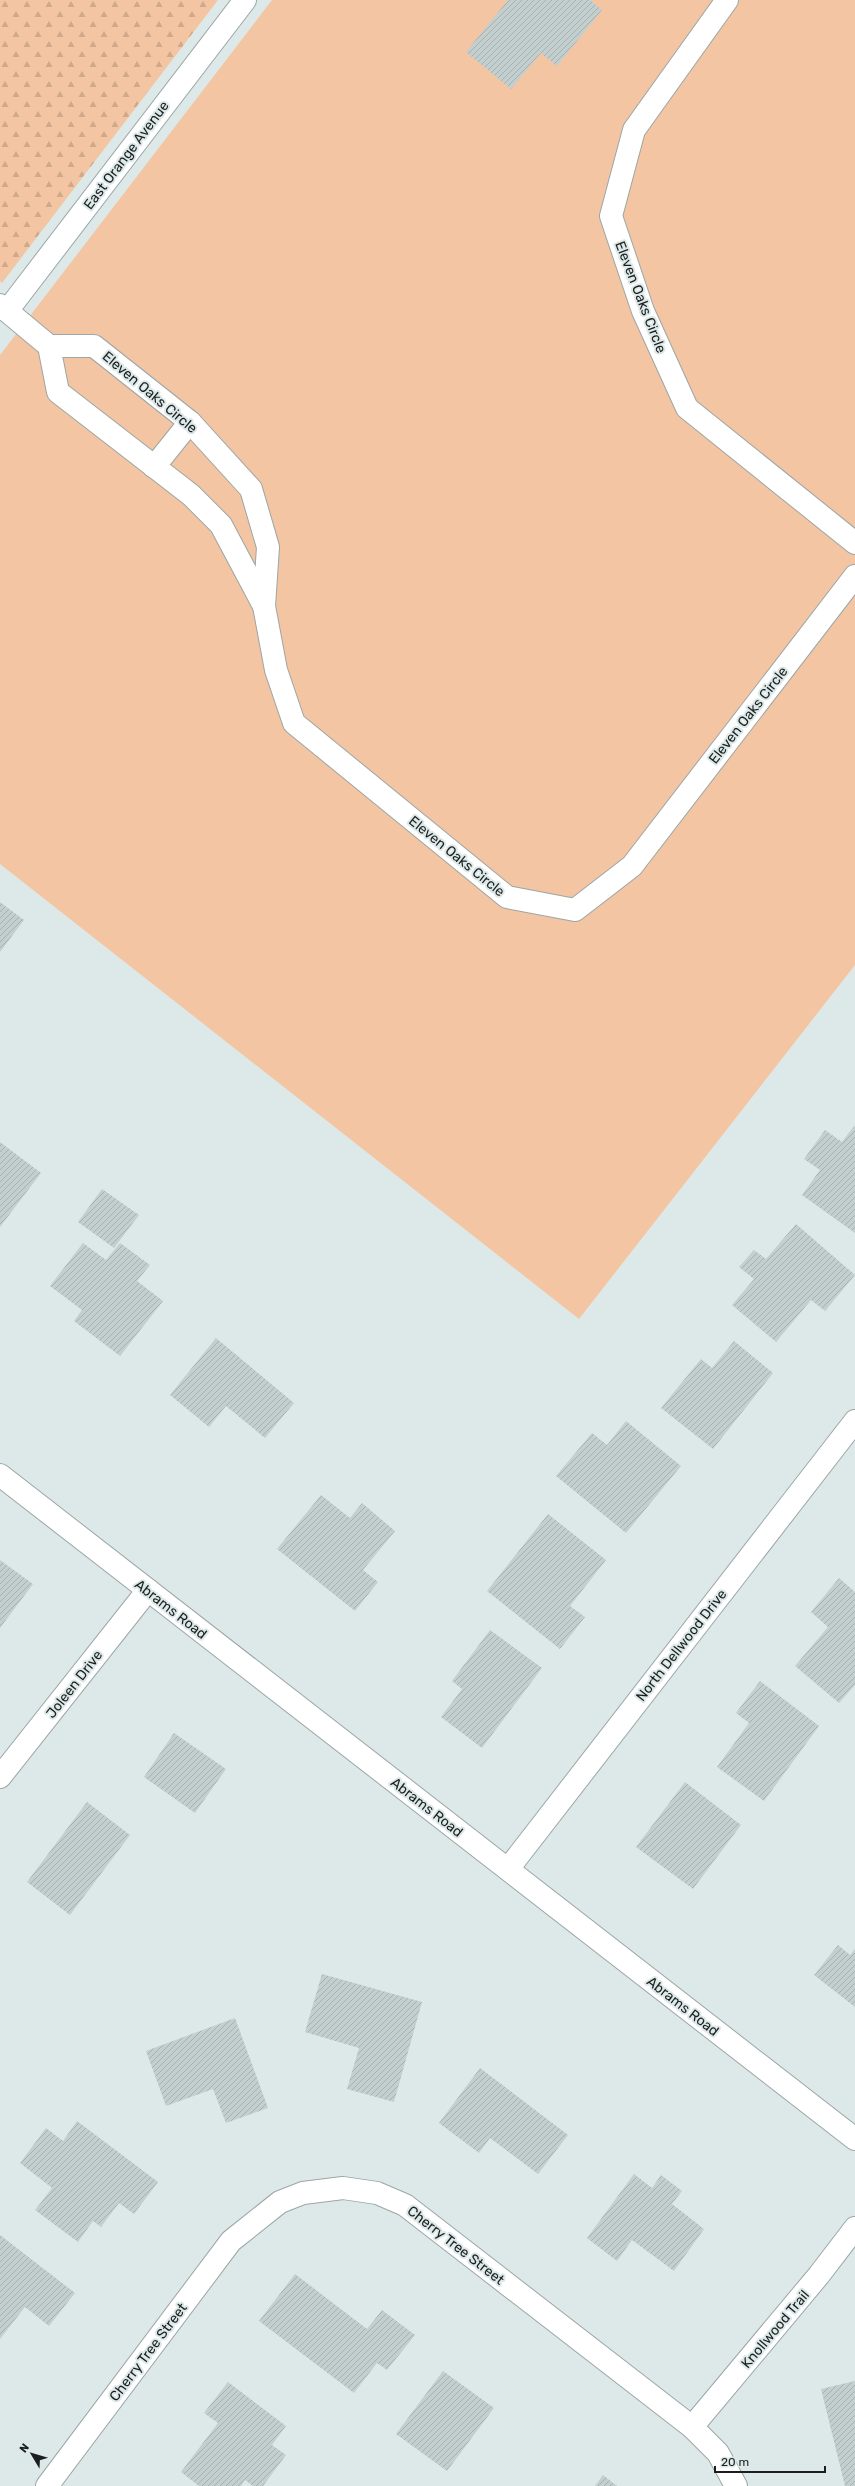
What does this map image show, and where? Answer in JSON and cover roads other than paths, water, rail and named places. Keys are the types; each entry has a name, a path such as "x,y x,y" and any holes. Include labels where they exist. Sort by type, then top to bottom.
{"street":[{"name":"East Orange Avenue","path":"4,308 245,0"},
{"name":"Eleven Oaks Circle","path":"728,0 634,130 611,216 644,311 687,408 855,543"},
{"path":"4,308 49,346"},
{"name":"Eleven Oaks Circle","path":"264,606 221,525 192,495 58,392 49,346 94,346 190,422 251,489 268,547 264,606 276,670 294,723 507,897 575,910 632,866 855,576"},
{"path":"154,467 190,422"},
{"name":"North Dellwood Drive","path":"508,1869 855,1421"},
{"name":"Abrams Road","path":"0,1475 855,2139"},
{"name":"Joleen Drive","path":"0,1777 148,1590"},
{"name":"Cherry Tree Street","path":"47,2486 231,2241 280,2202 303,2193 343,2188 377,2193 405,2205 692,2428 718,2453 736,2486"},
{"name":"Knollwood Trail","path":"692,2428 819,2275 855,2228"}]}
